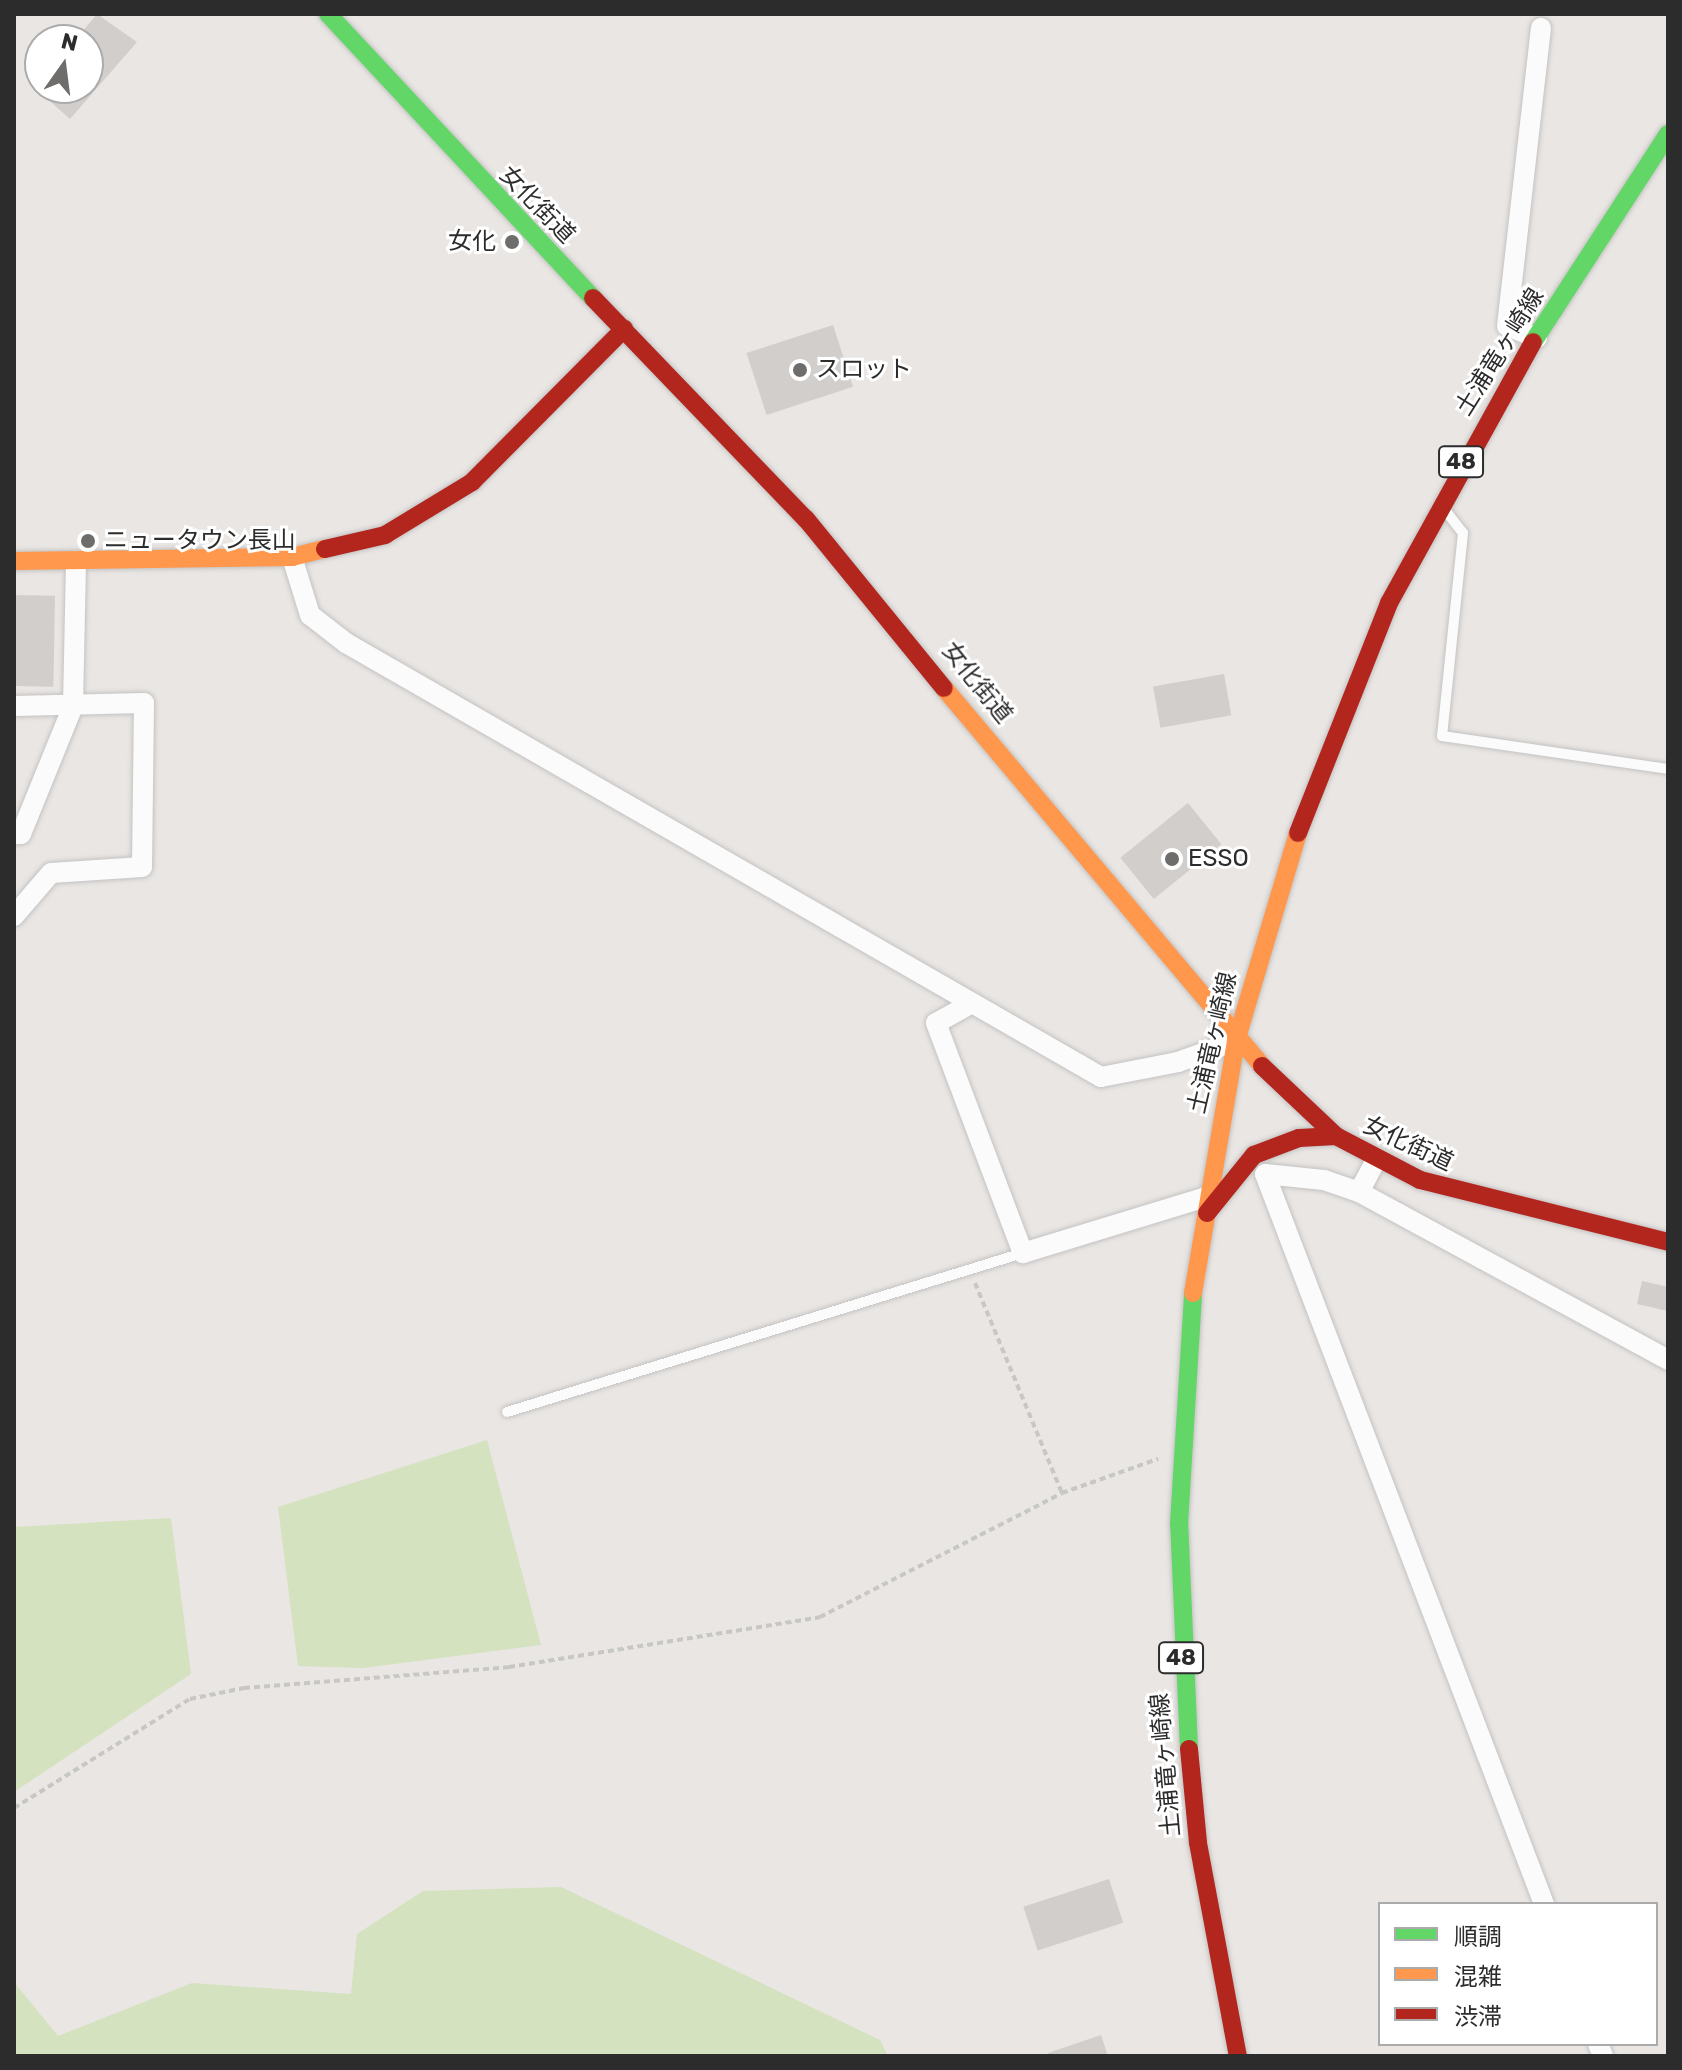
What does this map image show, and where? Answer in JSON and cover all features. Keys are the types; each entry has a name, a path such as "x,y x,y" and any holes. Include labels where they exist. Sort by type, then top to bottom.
{"street":[{"name":"女化街道","path":"328,14 392,91 624,329 835,553 1236,1041 1336,1136 1376,1160 1467,1197 1668,1242"},
{"path":"1537,338 1507,326 1541,28"},
{"name":"土浦竜ヶ崎線","path":"1238,2056 1210,1927 1189,1765 1179,1613 1182,1447 1202,1223 1236,1041 1282,878 1329,746 1439,502 1537,338 1668,134"},
{"path":"14,561 292,557 353,546 443,505 624,329"},
{"path":"292,557 302,599 325,630 1101,1077 1178,1062 1236,1041"},
{"path":"14,834 21,834 73,706 76,561"},
{"path":"14,706 144,703 142,867 51,873 14,916"},
{"path":"972,1003 936,1023 1023,1253 1206,1197"},
{"path":"1202,1223 1254,1155 1299,1138 1336,1136"},
{"path":"1359,1192 1376,1160"},
{"path":"1543,1902 1265,1174 1288,1172 1359,1192 1668,1360"}],"lane":[{"path":"1439,502 1463,533 1442,736 1668,769"},
{"path":"507,1412 1023,1253"}],"path":[{"path":"969,1270 1062,1493"},
{"path":"14,1808 190,1699 244,1688 509,1667 820,1617 1062,1493 1182,1447"}],"green space":[{"path":"487,1440 541,1645 363,1668 298,1666 278,1507"},
{"path":"171,1518 191,1674 14,1792 14,1527"},
{"path":"561,1887 880,2040 888,2056 14,2056 14,1982 58,2036 192,1983 351,1994 357,1934 423,1891"}],"building":[{"path":"97,14 137,42 104,80 104,24 89,24"},
{"path":"53,104 83,104 70,119"},
{"name":"スロット","path":"833,325 853,387 767,415 746,353"},
{"path":"15,595 55,596 53,687 14,686"},
{"path":"1224,674 1231,715 1160,728 1153,687"},
{"path":"1188,803 1221,844 1154,899 1120,858"},
{"path":"1642,1281 1668,1287 1668,1311 1637,1304"},
{"path":"1109,1879 1123,1923 1038,1951 1023,1907"},
{"path":"1101,2035 1108,2056 1048,2056 1048,2053"}],"traffic: fast":[{"path":"328,14 593,298"},
{"path":"1533,342 1668,134"},
{"path":"1189,1749 1179,1524 1193,1293"}],"traffic: slow":[{"path":"14,561 292,557 325,549"},
{"path":"944,688 1262,1066"},
{"path":"1193,1293 1236,1041 1298,833"}],"traffic: jam":[{"path":"593,298 806,519 944,688"},
{"path":"325,549 385,535 472,482 624,329"},
{"path":"1298,833 1389,603 1533,342"},
{"path":"1262,1066 1336,1136 1420,1180 1668,1242"},
{"path":"1207,1213 1254,1155 1299,1138 1336,1136"},
{"path":"1189,1749 1198,1843 1238,2056"}],"place":[{"name":"女化","path":"512,242"},
{"name":"スロット","path":"800,370"},
{"name":"ニュータウン長山","path":"88,541"},
{"name":"ESSO","path":"1172,859"}]}
